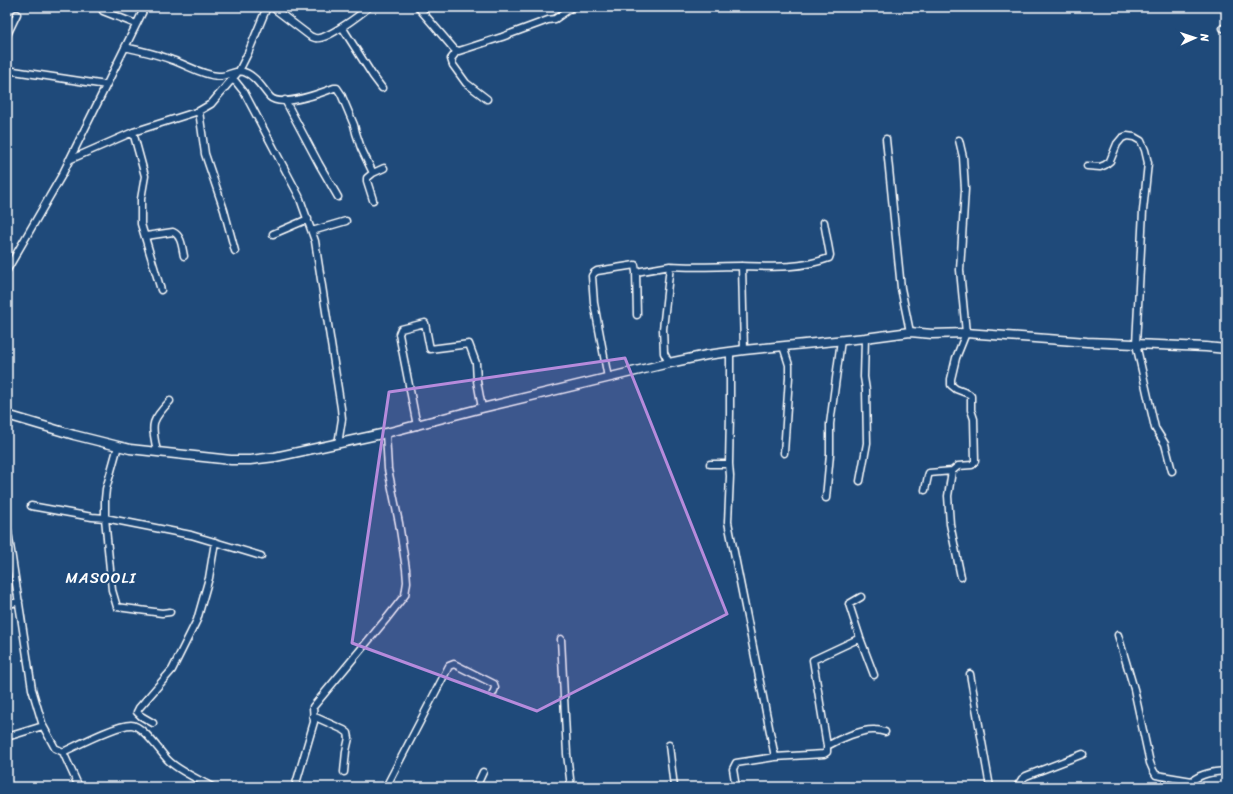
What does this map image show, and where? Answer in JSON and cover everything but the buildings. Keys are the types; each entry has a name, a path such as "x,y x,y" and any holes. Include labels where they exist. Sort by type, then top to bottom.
{"street":[{"path":"7,270 69,160 145,7"},
{"path":"69,160 133,132 199,111 211,104 239,71 267,7"},
{"path":"272,7 310,36 316,38 321,38 342,27 369,7"},
{"path":"418,7 457,51"},
{"path":"487,99 466,83 453,65 451,59 457,51 502,38 548,20 555,19 572,7"},
{"path":"103,11 136,24"},
{"path":"7,35 17,14"},
{"path":"342,27 382,88"},
{"path":"125,47 173,60 208,74 225,76 239,71 245,72 255,79 274,100 313,96 337,88 354,124 361,148 373,173"},
{"path":"7,70 106,85"},
{"path":"232,79 240,87 248,100 299,196 315,241 341,408 342,424 338,444"},
{"path":"285,100 338,197"},
{"path":"199,111 202,141 206,158 224,210 235,251"},
{"path":"133,132 145,176 141,199 142,229 146,236 161,290"},
{"path":"1087,166 1100,167 1105,165 1110,161 1117,144 1122,138 1127,136 1134,137 1141,141 1145,150 1148,164 1143,211 1136,344 1155,428 1165,444 1172,471"},
{"path":"886,139 900,288 910,332"},
{"path":"925,490 929,474 952,471 958,466 972,464 975,461 974,419 971,410 971,396 951,385 956,358 966,333 960,270 965,189 963,157 959,140"},
{"path":"373,200 367,178 373,173 384,168"},
{"path":"273,234 308,219"},
{"path":"312,231 346,221"},
{"path":"636,272 670,266 742,266 772,268 813,263 829,258 830,255 824,222"},
{"path":"146,236 173,232 177,234 180,238 184,256"},
{"path":"608,378 594,303 592,276 594,273 597,271 635,265 637,315"},
{"path":"669,363 664,353 663,329 670,266"},
{"path":"742,266 744,350"},
{"path":"417,426 399,334 401,330 424,323 430,349 469,344 476,363 477,381 482,408"},
{"path":"7,415 74,435 130,449 245,460 275,457 338,444 417,426 482,408 669,363 707,355 744,350 910,332 932,334 966,333 1087,342 1226,349"},
{"path":"860,481 867,442 866,390 864,377 865,338"},
{"path":"826,498 830,454 830,424 841,340"},
{"path":"783,346 789,365 784,453"},
{"path":"730,352 730,476 728,522 775,757"},
{"path":"156,452 153,425 155,418 170,401"},
{"path":"295,787 314,722 313,707 387,618 404,595 407,582 406,569 388,469 386,433"},
{"path":"118,446 106,489 105,518 112,590 117,607 162,613 170,612"},
{"path":"710,464 729,464"},
{"path":"952,471 948,496 950,524 961,577"},
{"path":"31,506 105,518 192,535 261,556"},
{"path":"7,524 32,689 43,726 55,748 63,752 79,787"},
{"path":"153,722 141,716 137,712 172,670 197,620 209,578 215,542"},
{"path":"861,597 849,604 874,675"},
{"path":"7,605 19,601"},
{"path":"1118,635 1134,689 1150,763 1156,775 1191,784 1198,776 1207,773 1226,771"},
{"path":"736,787 733,770 736,762 775,757 824,754 828,750 813,660 860,638"},
{"path":"561,639 567,754 571,787"},
{"path":"386,787 449,666 454,664 494,684 495,688 493,694"},
{"path":"970,674 990,787"},
{"path":"313,716 348,733 349,738 344,772"},
{"path":"63,752 116,729 131,725 137,726 145,733 170,763 212,787"},
{"path":"7,737 43,726"},
{"path":"828,746 838,740 868,731 876,730 885,732"},
{"path":"669,745 674,787"},
{"path":"1017,787 1026,776 1083,754"},
{"path":"476,787 483,772"}],"highlighted area":[{"path":"625,358 727,614 537,711 352,643 389,392"}],"district":[{"name":"MASOOLI","path":"101,578"}]}
